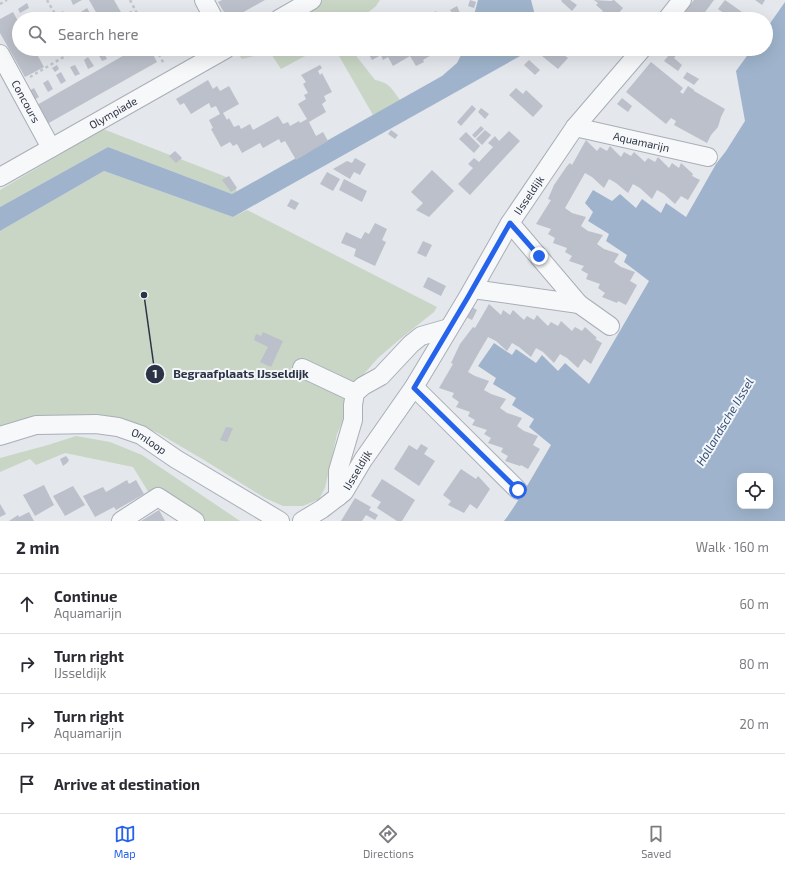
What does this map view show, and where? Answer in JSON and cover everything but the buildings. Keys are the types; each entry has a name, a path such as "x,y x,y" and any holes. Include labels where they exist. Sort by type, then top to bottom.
{"street":[{"path":"204,0 210,12"},
{"path":"291,12 312,0"},
{"path":"673,12 682,0"},
{"name":"Concours","path":"0,54 51,148"},
{"name":"Olympiade","path":"0,177 214,56"},
{"name":"IJsseldijk","path":"302,521 322,509 344,492 363,460 414,388 473,289 510,223 575,127 636,56"},
{"name":"Aquamarijn","path":"575,127 708,157"},
{"path":"510,223 579,304 610,326"},
{"path":"473,289 579,304"},
{"path":"338,497 338,472 353,420 355,393 363,386 381,376 411,344 421,336 449,328"},
{"path":"302,368 355,393"},
{"path":"414,388 518,490"},
{"name":"Omloop","path":"0,436 36,426 96,424 118,427 141,435 176,459 280,521"},
{"path":"121,521 158,497 195,521"}],"path":[{"path":"0,4 7,0"},
{"path":"47,0 54,12"},
{"path":"130,0 135,10 131,12"},
{"path":"17,85 65,56"}],"green space":[{"path":"323,0 380,0 376,6 369,12 302,12"},
{"path":"240,56 254,56 242,59"},
{"path":"273,56 305,56 281,69"},
{"path":"339,56 356,56 375,80 387,84 400,100 373,115"},
{"path":"103,129 224,176 230,179 237,191 232,194 108,147 0,207 0,190"},
{"path":"104,171 233,217 247,210 437,307 434,312 378,358 356,383 346,414 337,434 325,488 319,499 303,506 283,506 265,498 158,433 131,422 100,416 70,415 49,416 0,427 0,231"},
{"path":"76,436 110,442 142,455 240,521 203,521 149,493 133,467 65,453 36,465 30,459 0,472 0,458"}],"water":[{"path":"478,0 531,0 534,12 475,12"},
{"name":"Hollandsche IJssel","path":"785,2 785,521 504,521 523,493 551,445 529,427 534,419 512,405 516,398 493,384 496,378 478,366 494,343 512,355 516,349 536,363 542,355 558,371 565,363 589,384 649,281 624,262 627,255 606,241 609,234 588,221 593,212 585,203 593,190 612,201 620,194 636,208 642,199 661,213 666,203 686,217 716,164 745,121 736,71 747,56 773,56 773,19"},
{"path":"460,56 520,56 233,217 104,171 0,231 0,207 108,147 232,194 442,76 457,63"}],"place":[{"name":"Begraafplaats IJsseldijk","path":"144,295"}],"route":[{"path":"518,490 414,388 510,223 539,256"}]}
